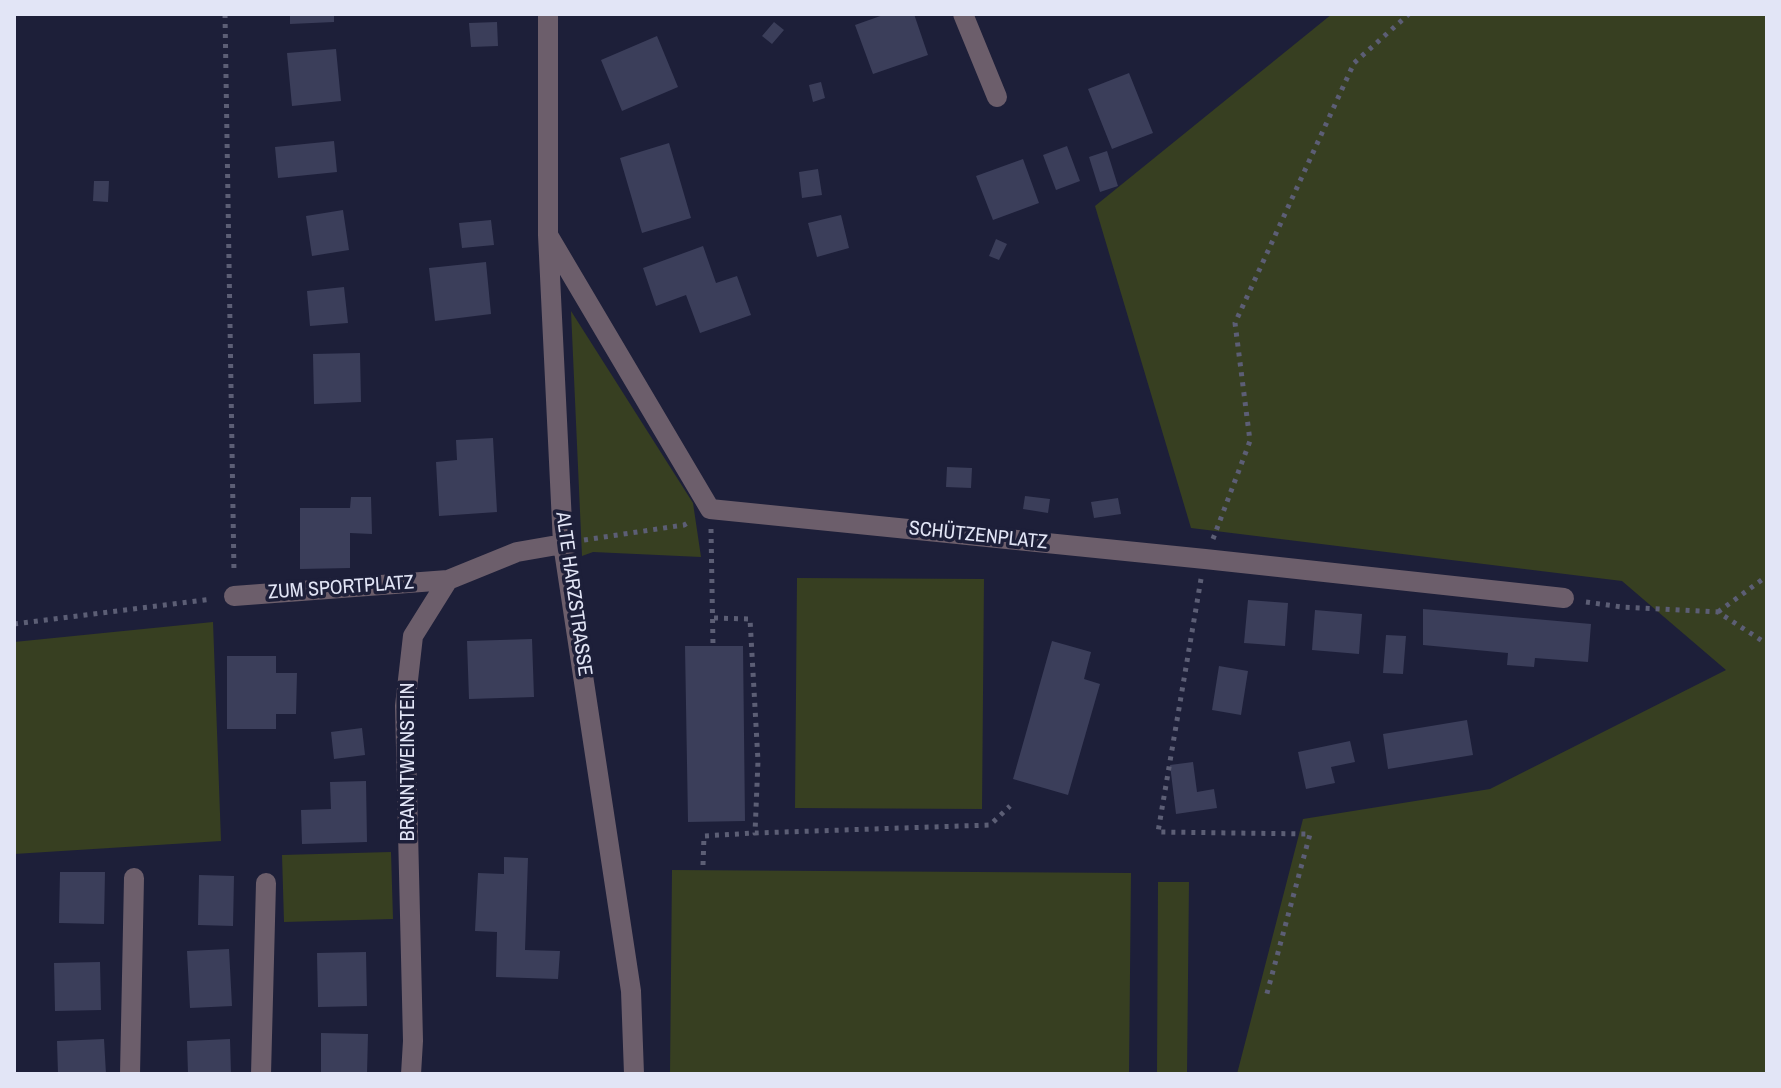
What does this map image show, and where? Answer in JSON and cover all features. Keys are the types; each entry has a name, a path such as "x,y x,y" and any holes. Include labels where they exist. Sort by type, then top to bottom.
{"street":[{"name":"ALTE HARZSTRASSE","path":"548,14 548,235 563,544 631,991 634,1074"},
{"path":"963,14 997,97"},
{"path":"548,235 710,509"},
{"name":"SCHÜTZENPLATZ","path":"710,509 1564,598"},
{"path":"448,580 517,552 563,544"},
{"name":"ZUM SPORTPLATZ","path":"234,596 448,580"},
{"name":"BRANNTWEINSTEIN","path":"411,1074 413,1025 405,706 413,636 448,580"},
{"path":"130,1074 134,878"},
{"path":"261,1074 266,883"}],"path":[{"path":"14,624 234,596 225,14"},
{"path":"1266,997 1310,834 1158,832 1174,723 1205,559 1250,441 1235,323 1354,63 1409,14"},
{"path":"563,544 684,525 710,509 713,646"},
{"path":"1718,612 1767,576"},
{"path":"1564,598 1622,607 1718,612 1767,644"},
{"path":"714,618 750,619 758,761 755,833"},
{"path":"703,865 704,836 990,825 1010,806"}],"green space":[{"path":"1332,14 1767,14 1767,1074 1237,1074 1303,819 1490,789 1726,670 1622,581 1191,528 1095,206"},
{"path":"571,311 693,503 701,557 593,552 582,556"},
{"path":"797,578 984,579 982,809 795,808"},
{"path":"213,622 221,841 14,854 14,642"},
{"path":"391,852 393,919 284,922 282,855"},
{"path":"672,870 1131,873 1129,1074 670,1074"},
{"path":"1158,882 1189,882 1187,1074 1157,1073"}],"building":[{"path":"290,14 334,14 334,22 290,24"},
{"path":"886,14 914,14 928,55 873,74 855,25"},
{"path":"497,22 498,46 471,47 469,23"},
{"path":"774,22 784,30 772,44 762,36"},
{"path":"657,36 678,87 622,111 601,60"},
{"path":"336,49 341,101 292,106 287,53"},
{"path":"1129,73 1153,133 1112,149 1088,89"},
{"path":"821,82 825,98 813,102 809,85"},
{"path":"334,141 337,172 278,178 275,147"},
{"path":"669,143 691,218 642,233 620,158"},
{"path":"1067,146 1080,181 1056,190 1043,155"},
{"path":"1107,151 1118,186 1100,192 1089,157"},
{"path":"1023,159 1039,203 993,220 976,176"},
{"path":"818,169 822,195 802,198 799,172"},
{"path":"94,181 109,181 108,202 93,201"},
{"path":"343,210 349,250 312,256 306,216"},
{"path":"841,215 849,248 817,257 808,223"},
{"path":"491,220 494,245 462,248 459,223"},
{"path":"996,239 1007,244 999,260 989,256"},
{"path":"703,246 716,283 737,276 751,315 700,333 686,295 656,306 643,268"},
{"path":"486,262 491,314 435,321 429,268"},
{"path":"344,287 348,323 310,326 307,291"},
{"path":"360,353 361,402 314,404 313,354"},
{"path":"493,438 497,512 439,516 436,462 457,460 456,440"},
{"path":"947,467 972,468 971,488 946,487"},
{"path":"1025,496 1050,499 1048,513 1023,509"},
{"path":"351,497 371,497 372,534 350,533 350,568 300,569 300,508 350,508"},
{"path":"1118,498 1121,514 1094,518 1091,502"},
{"path":"1248,600 1288,603 1285,646 1244,643"},
{"path":"1423,609 1591,624 1588,662 1535,658 1534,667 1507,665 1508,653 1423,645"},
{"path":"1315,610 1362,614 1359,654 1312,650"},
{"path":"1386,635 1406,636 1403,674 1383,673"},
{"path":"532,639 534,697 469,699 467,641"},
{"path":"1052,641 1091,652 1084,679 1100,684 1068,795 1013,779"},
{"path":"685,646 743,646 745,821 688,822"},
{"path":"227,656 276,656 276,673 297,673 296,714 276,714 276,729 227,729"},
{"path":"1219,666 1248,671 1241,715 1212,710"},
{"path":"1467,720 1473,755 1388,769 1383,734"},
{"path":"362,728 365,755 334,759 331,732"},
{"path":"1350,741 1355,762 1331,767 1335,783 1306,789 1298,752"},
{"path":"1193,762 1197,792 1214,789 1217,808 1176,814 1170,765"},
{"path":"366,781 367,842 302,844 301,810 331,809 330,782"},
{"path":"504,857 528,858 525,950 560,951 558,979 496,977 497,932 475,931 478,873 504,874"},
{"path":"60,872 105,872 104,924 59,923"},
{"path":"199,875 234,876 233,926 198,925"},
{"path":"229,949 232,1006 190,1008 187,951"},
{"path":"366,952 367,1006 318,1007 317,953"},
{"path":"100,962 101,1010 55,1011 54,963"},
{"path":"321,1033 368,1034 367,1074 321,1074"},
{"path":"104,1039 106,1074 58,1074 57,1041"},
{"path":"230,1039 231,1074 188,1074 187,1041"}]}
